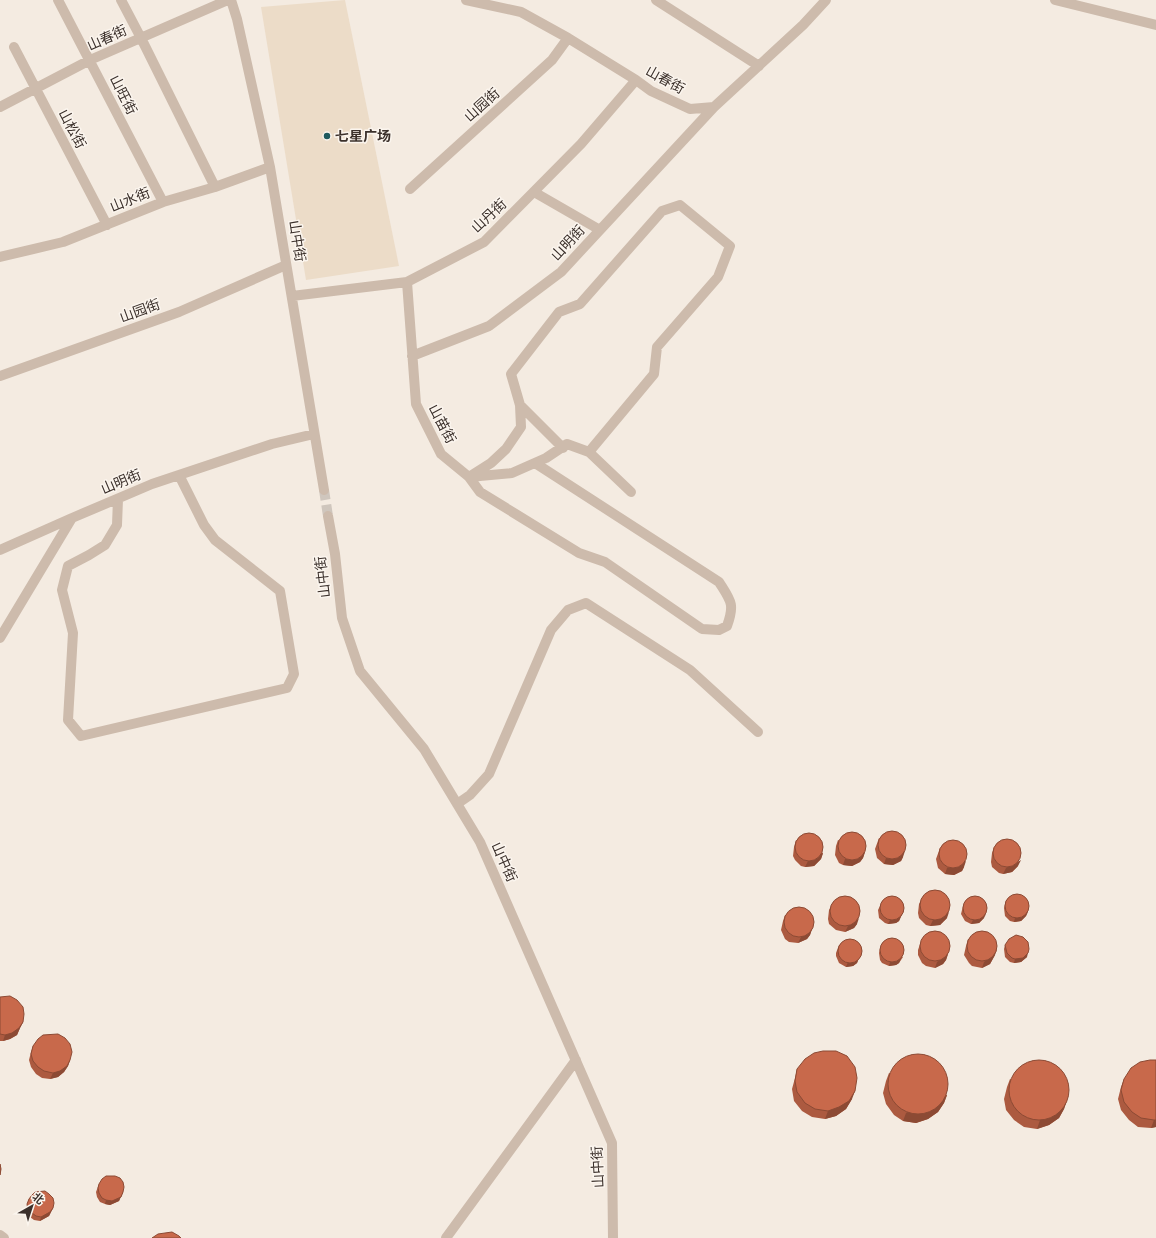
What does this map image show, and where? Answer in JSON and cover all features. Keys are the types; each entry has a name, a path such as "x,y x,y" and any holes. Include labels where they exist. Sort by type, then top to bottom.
{"street":[{"name":"山旺街","path":"58,0 163,202"},
{"path":"121,0 215,187"},
{"name":"山春街","path":"0,107 90,60 228,0"},
{"name":"山中街","path":"231,0 237,19 270,167 324,490"},
{"name":"山春街","path":"466,0 521,12 568,38 651,91 690,109 714,107"},
{"path":"656,0 759,66"},
{"path":"714,107 803,25 826,0"},
{"path":"1055,0 1156,25"},
{"name":"山园街","path":"410,189 552,60 568,38"},
{"name":"山松街","path":"14,47 107,225"},
{"name":"山丹街","path":"292,296 407,282 484,242 581,144 636,80"},
{"name":"山明街","path":"412,356 490,326 561,272 714,107"},
{"name":"山水街","path":"0,257 63,242 163,202 215,187 270,167"},
{"path":"534,192 600,230"},
{"path":"469,477 491,463 506,449 521,427 520,405 511,374 559,312 580,304 662,211 680,205 730,246 718,277 657,347 654,374 589,452"},
{"name":"山园街","path":"0,376 179,312 286,265"},
{"name":"山苗街","path":"407,282 416,404 441,454 469,477 480,492 579,553 605,562 702,629 719,630 727,626 732,614 731,600 719,582 535,463"},
{"path":"520,405 562,448"},
{"name":"山明街","path":"0,550 152,484 272,444 314,434"},
{"path":"469,477 512,473 546,458 567,444 589,452 631,492"},
{"path":"118,499 117,525 105,545 68,566 62,590 73,633 68,720 81,736 287,688 294,674 280,591 215,540 204,525 179,475"},
{"name":"山中街","path":"328,516 335,554 342,618 360,671 424,749 480,842 612,1143 614,1238"},
{"path":"0,638 72,518"},
{"path":"457,804 470,795 489,774 551,630 568,610 586,603 690,670 758,732"},
{"path":"446,1238 576,1060"},
{"path":"0,1235 4,1238"}],"shaded area":[{"name":"七星广场","path":"345,0 399,266 306,280 261,7"}],"building":[{"path":"892,831 902,835 906,845 902,855 892,859 882,855 878,845 882,835"},
{"path":"852,832 862,836 866,846 862,856 852,860 842,856 838,846 842,836"},
{"path":"809,833 819,837 823,847 819,857 809,861 799,857 795,847 799,837"},
{"path":"1007,839 1017,843 1021,853 1017,863 1007,867 997,863 993,853 997,843"},
{"path":"953,840 963,844 967,854 963,864 953,868 943,864 939,854 943,844"},
{"path":"935,890 941,891 949,899 949,911 941,919 935,920 929,919 921,911 920,905 921,899 929,891"},
{"path":"1017,894 1025,898 1029,906 1025,914 1017,918 1009,914 1005,906 1009,898"},
{"path":"845,896 856,900 860,911 856,922 845,926 834,922 830,911 834,900"},
{"path":"892,896 900,900 904,908 900,916 892,920 884,916 880,908 884,900"},
{"path":"975,896 983,900 987,908 983,916 975,920 967,916 963,908 967,900"},
{"path":"799,907 810,911 814,922 810,933 799,937 788,933 784,922 788,911"},
{"path":"935,931 946,935 950,946 946,957 935,961 924,957 920,946 924,935"},
{"path":"982,931 988,932 996,940 996,952 988,960 982,961 976,960 968,952 967,946 968,940 976,932"},
{"path":"1016,935 1023,937 1028,942 1028,953 1023,958 1015,959 1007,953 1005,945 1009,939"},
{"path":"892,938 900,942 904,950 900,958 892,962 884,958 880,950 884,942"},
{"path":"850,939 858,943 862,951 858,959 850,963 842,959 838,951 842,943"},
{"path":"10,996 17,1000 23,1007 23,1022 19,1028 12,1033 5,1035 0,1034 0,997"},
{"path":"58,1034 65,1038 70,1044 72,1052 70,1060 67,1066 60,1071 53,1073 44,1071 33,1061 31,1054 33,1046 43,1035"},
{"path":"836,1051 847,1056 855,1067 857,1078 855,1091 849,1101 828,1111 815,1109 805,1103 797,1092 795,1081 797,1069 805,1059 814,1053"},
{"path":"912,1054 924,1054 940,1062 946,1072 948,1084 946,1096 940,1106 924,1114 912,1114 896,1106 888,1090 888,1078 896,1062"},
{"path":"1033,1060 1045,1060 1061,1068 1067,1078 1069,1090 1067,1102 1061,1112 1045,1120 1033,1120 1017,1112 1009,1096 1009,1084 1017,1068"},
{"path":"1156,1060 1156,1120 1141,1118 1132,1112 1124,1102 1121,1090 1124,1079 1131,1068 1140,1062"},
{"path":"106,1176 115,1176 120,1178 123,1182 124,1187 121,1197 112,1201 102,1198 98,1188 102,1179"},
{"path":"45,1191 53,1198 53,1208 50,1212 41,1217 36,1216 28,1209 27,1204 35,1192"},
{"path":"172,1232 181,1238 152,1238 158,1234"}],"tunnel":[{"path":"324,490 328,516"}],"place":[{"name":"七星广场","path":"327,136"}]}
